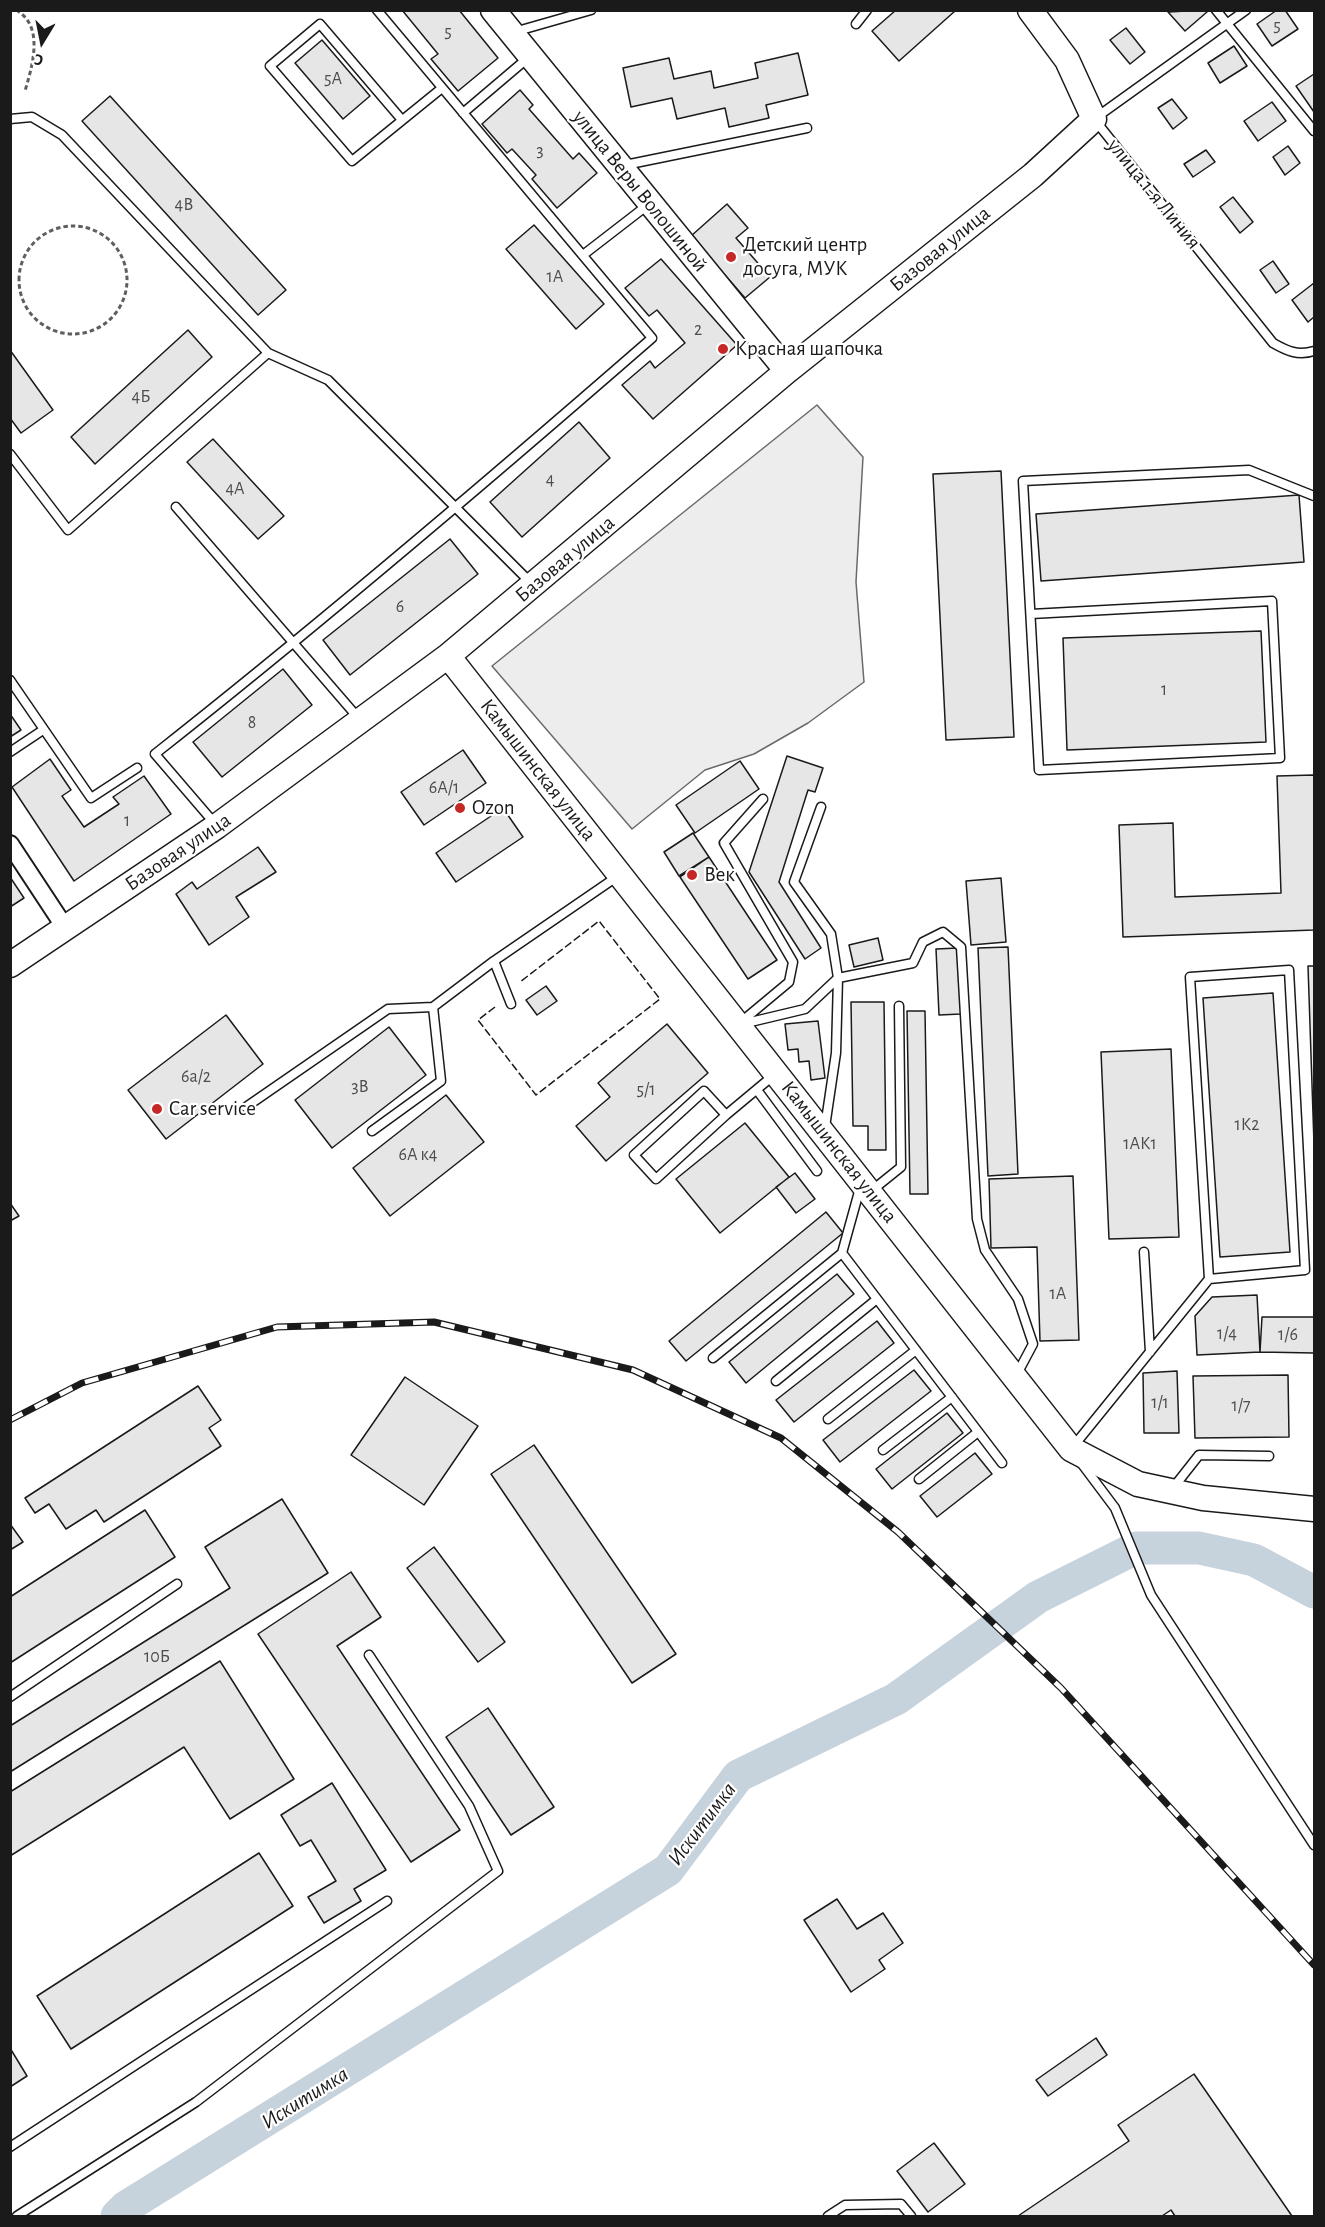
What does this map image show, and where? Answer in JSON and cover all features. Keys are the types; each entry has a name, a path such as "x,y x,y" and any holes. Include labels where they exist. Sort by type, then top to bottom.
{"street":[{"name":"улица Веры Волошиной","path":"493,10 787,371"},
{"name":"улица 1-я Линия","path":"1030,10 1067,60 1094,118"},
{"name":"Базовая улица","path":"10,965 217,826 448,656 787,371 1033,175 1094,118"},
{"name":"Камышинская улица","path":"448,656 1071,1449 1138,1484 1203,1498 1314,1509"},
{"path":"10,844 66,929"}],"lane":[{"path":"217,826 155,754 295,644 458,508 652,338 377,10"},
{"path":"511,33 591,10"},
{"path":"856,24 867,10"},
{"path":"1216,10 1314,131"},
{"path":"1094,118 1246,10"},
{"path":"402,120 320,24 270,66 352,161 442,88"},
{"path":"464,113 530,56"},
{"path":"10,119 32,117 62,135 268,353 328,380 458,508 533,586"},
{"name":"улица 1-я Линия","path":"1094,118 1273,343 1303,355 1314,351"},
{"path":"620,166 807,128"},
{"path":"583,255 650,203"},
{"path":"10,454 68,530 268,353"},
{"path":"1031,614 1272,601 1280,758 1039,770 1023,481 1249,470 1314,496"},
{"path":"176,507 361,722"},
{"path":"10,680 91,798 137,768"},
{"path":"10,752 44,730"},
{"path":"739,1024 789,982 793,962 724,843 764,799"},
{"path":"821,807 794,882 831,934 838,978 836,1053 824,1133"},
{"path":"246,1107 387,1010 433,1007 494,961 621,874"},
{"path":"739,1024 805,1009 838,978 912,963 922,942 943,932 961,947 977,1219 985,1250 1018,1299 1033,1344 1015,1378"},
{"path":"494,961 511,1004"},
{"path":"1209,1279 1305,1270 1289,970 1190,977 1209,1279 1071,1449 1115,1508 1151,1595 1314,1845"},
{"path":"713,1358 842,1253 866,1187 901,1167 899,1006"},
{"path":"372,1131 441,1081 433,1007"},
{"path":"726,1115 704,1091 634,1155 656,1179 726,1115 777,1073"},
{"path":"756,1090 817,1171"},
{"path":"1144,1252 1150,1352"},
{"path":"842,1253 1002,1463"},
{"path":"776,1381 877,1299"},
{"path":"828,1419 916,1350"},
{"path":"883,1450 952,1397"},
{"path":"918,1479 978,1432"},
{"path":"1171,1491 1199,1455 1269,1456"},
{"path":"10,1697 177,1584"},
{"path":"17,2217 196,2102 498,1871 469,1806 369,1655"},
{"path":"10,2147 387,1901"},
{"path":"828,2217 845,2205 901,2204 911,2217"}],"path":[{"path":"16,10 33,33 35,54 25,91"},
{"path":"77,226 98,232 115,245 125,264 128,285 122,306 108,322 89,333 68,335 47,329 31,316 20,297 18,276 24,255 37,238 56,228 77,226"}],"shaded area":[{"path":"817,405 863,457 856,582 864,682 808,723 754,754 705,770 632,829 492,666"}],"building":[{"path":"402,10 459,10 498,58 458,91 431,59 438,54"},
{"path":"896,10 955,11 899,61 872,31"},
{"path":"1205,10 1207,12 1185,31 1168,12"},
{"path":"1277,10 1285,10 1298,29 1272,46 1257,24"},
{"path":"1126,28 1145,52 1130,64 1110,40"},
{"path":"322,40 370,96 343,119 295,63"},
{"path":"1234,46 1247,66 1220,83 1208,63"},
{"path":"798,53 808,95 766,105 769,118 729,127 725,108 677,119 672,98 631,107 623,68 669,58 674,79 711,71 714,88 758,78 755,63"},
{"path":"1314,74 1314,112 1296,86"},
{"path":"520,90 533,105 529,109 573,159 579,153 597,173 557,208 532,179 536,175 512,149 507,153 482,124"},
{"path":"110,96 286,290 258,315 82,121"},
{"path":"1172,99 1187,118 1173,129 1158,108"},
{"path":"1272,102 1286,121 1258,141 1244,121"},
{"path":"1288,146 1300,163 1285,175 1273,157"},
{"path":"1206,150 1215,162 1193,177 1184,164"},
{"path":"1233,197 1253,222 1240,233 1220,207"},
{"name":"Детский центр досуга, МУК","path":"727,204 748,228 736,238 770,277 745,298 691,236"},
{"path":"534,225 604,304 576,329 506,249"},
{"path":"661,259 737,345 653,419 622,385 650,361 655,368 685,343 657,310 649,316 625,288"},
{"path":"1273,261 1289,284 1276,293 1260,270"},
{"path":"1314,283 1314,317 1308,322 1292,300"},
{"path":"188,330 212,357 95,464 71,437"},
{"path":"10,350 53,410 21,433 10,418"},
{"path":"579,422 610,458 522,537 490,502"},
{"path":"213,439 284,516 258,539 187,462"},
{"path":"1001,471 1014,737 946,740 933,474"},
{"path":"1299,495 1304,562 1041,581 1036,514"},
{"path":"450,539 478,574 350,675 323,640"},
{"path":"1261,631 1266,742 1067,750 1063,638"},
{"path":"283,669 312,705 222,777 193,742"},
{"path":"10,714 21,730 10,737"},
{"path":"463,750 486,783 424,825 401,792"},
{"path":"787,756 823,768 815,792 808,790 779,882 821,948 805,959 749,872"},
{"path":"50,759 71,790 62,796 84,827 119,804 113,797 144,776 171,814 74,881 12,787"},
{"path":"740,761 759,789 695,833 676,805"},
{"path":"1314,775 1314,930 1123,937 1119,825 1173,823 1175,897 1281,893 1277,776"},
{"path":"503,808 523,837 456,882 436,853"},
{"path":"693,833 709,857 679,876 664,852"},
{"path":"258,847 276,872 236,897 249,917 209,945 176,894 192,882 197,889"},
{"path":"709,857 777,960 748,979 680,877"},
{"path":"10,877 24,898 10,907"},
{"path":"1001,878 1006,942 971,945 966,881"},
{"path":"878,938 883,960 854,967 849,945"},
{"path":"1008,947 1018,1174 988,1176 978,948"},
{"path":"958,948 961,1014 939,1015 936,949"},
{"path":"1308,966 1314,966 1314,1144"},
{"path":"546,986 557,1001 537,1015 526,1000"},
{"path":"1273,993 1290,1252 1220,1257 1203,998"},
{"path":"851,1002 884,1002 886,1150 868,1150 868,1126 853,1126"},
{"path":"907,1011 925,1011 928,1194 910,1194"},
{"path":"226,1015 263,1064 166,1139 128,1090"},
{"path":"818,1021 825,1078 811,1080 809,1061 799,1062 798,1049 788,1050 785,1024"},
{"path":"667,1024 708,1073 606,1161 576,1126 610,1097 598,1083"},
{"path":"389,1027 426,1075 332,1148 295,1100"},
{"path":"1171,1049 1179,1237 1109,1239 1101,1052"},
{"path":"446,1095 484,1142 390,1216 353,1168"},
{"path":"745,1123 789,1177 720,1233 676,1179"},
{"path":"795,1173 815,1199 796,1213 776,1187"},
{"path":"1073,1176 1079,1340 1040,1341 1037,1247 991,1248 989,1179"},
{"path":"10,1203 19,1216 10,1221"},
{"path":"826,1212 843,1233 686,1361 669,1341"},
{"path":"837,1274 854,1294 746,1383 729,1362"},
{"path":"1257,1295 1260,1352 1197,1355 1195,1316 1212,1297"},
{"path":"1262,1317 1314,1317 1314,1353 1260,1352"},
{"path":"877,1321 894,1343 794,1422 776,1400"},
{"path":"914,1370 931,1391 840,1462 823,1440"},
{"path":"1177,1371 1179,1433 1144,1433 1143,1373"},
{"path":"1288,1375 1289,1437 1195,1438 1193,1376"},
{"path":"405,1377 478,1426 424,1505 351,1455"},
{"path":"198,1386 221,1420 209,1428 221,1446 104,1522 96,1510 66,1529 49,1504 35,1513 25,1498"},
{"path":"947,1413 963,1433 892,1489 876,1469"},
{"path":"534,1445 676,1654 632,1683 491,1474"},
{"path":"975,1453 992,1474 937,1517 920,1496"},
{"path":"282,1499 328,1573 10,1772 10,1726 230,1588 205,1547"},
{"path":"145,1510 175,1557 10,1663 10,1597"},
{"path":"10,1524 23,1542 10,1550"},
{"path":"434,1547 505,1642 478,1662 407,1568"},
{"path":"351,1572 381,1617 337,1646 460,1830 411,1862 258,1634"},
{"path":"220,1661 294,1779 230,1819 184,1747 10,1856 10,1792"},
{"path":"488,1708 554,1807 511,1835 446,1737"},
{"path":"332,1783 386,1870 354,1889 361,1901 324,1923 308,1897 336,1881 311,1840 300,1846 281,1815"},
{"path":"259,1853 293,1906 71,2049 37,1996"},
{"path":"837,1899 857,1929 883,1913 903,1943 879,1960 885,1969 851,1992 804,1920"},
{"path":"1096,2038 1107,2055 1048,2096 1036,2080"},
{"path":"10,2048 27,2076 10,2087"},
{"path":"1194,2074 1292,2216 1175,2216 1171,2210 1162,2216 1018,2216 1129,2141 1118,2125"},
{"path":"934,2143 965,2184 928,2212 897,2171"}],"waterway":[{"name":"Искитимка","path":"117,2216 126,2207 668,1870 738,1776 896,1699 1038,1597 1136,1548 1199,1548 1254,1560 1314,1592"}],"railway":[{"path":"10,1420 82,1383 277,1327 434,1322 633,1370 781,1438 898,1532 1061,1688 1314,1965"}],"fence":[{"path":"495,1007 478,1020 536,1095 660,999 599,921 520,982"}],"place":[{"name":"Детский центр досуга, МУК","path":"731,257"},
{"name":"Красная шапочка","path":"723,349"},
{"name":"Ozon","path":"460,808"},
{"name":"Век","path":"692,875"},
{"name":"Car service","path":"157,1109"}]}
